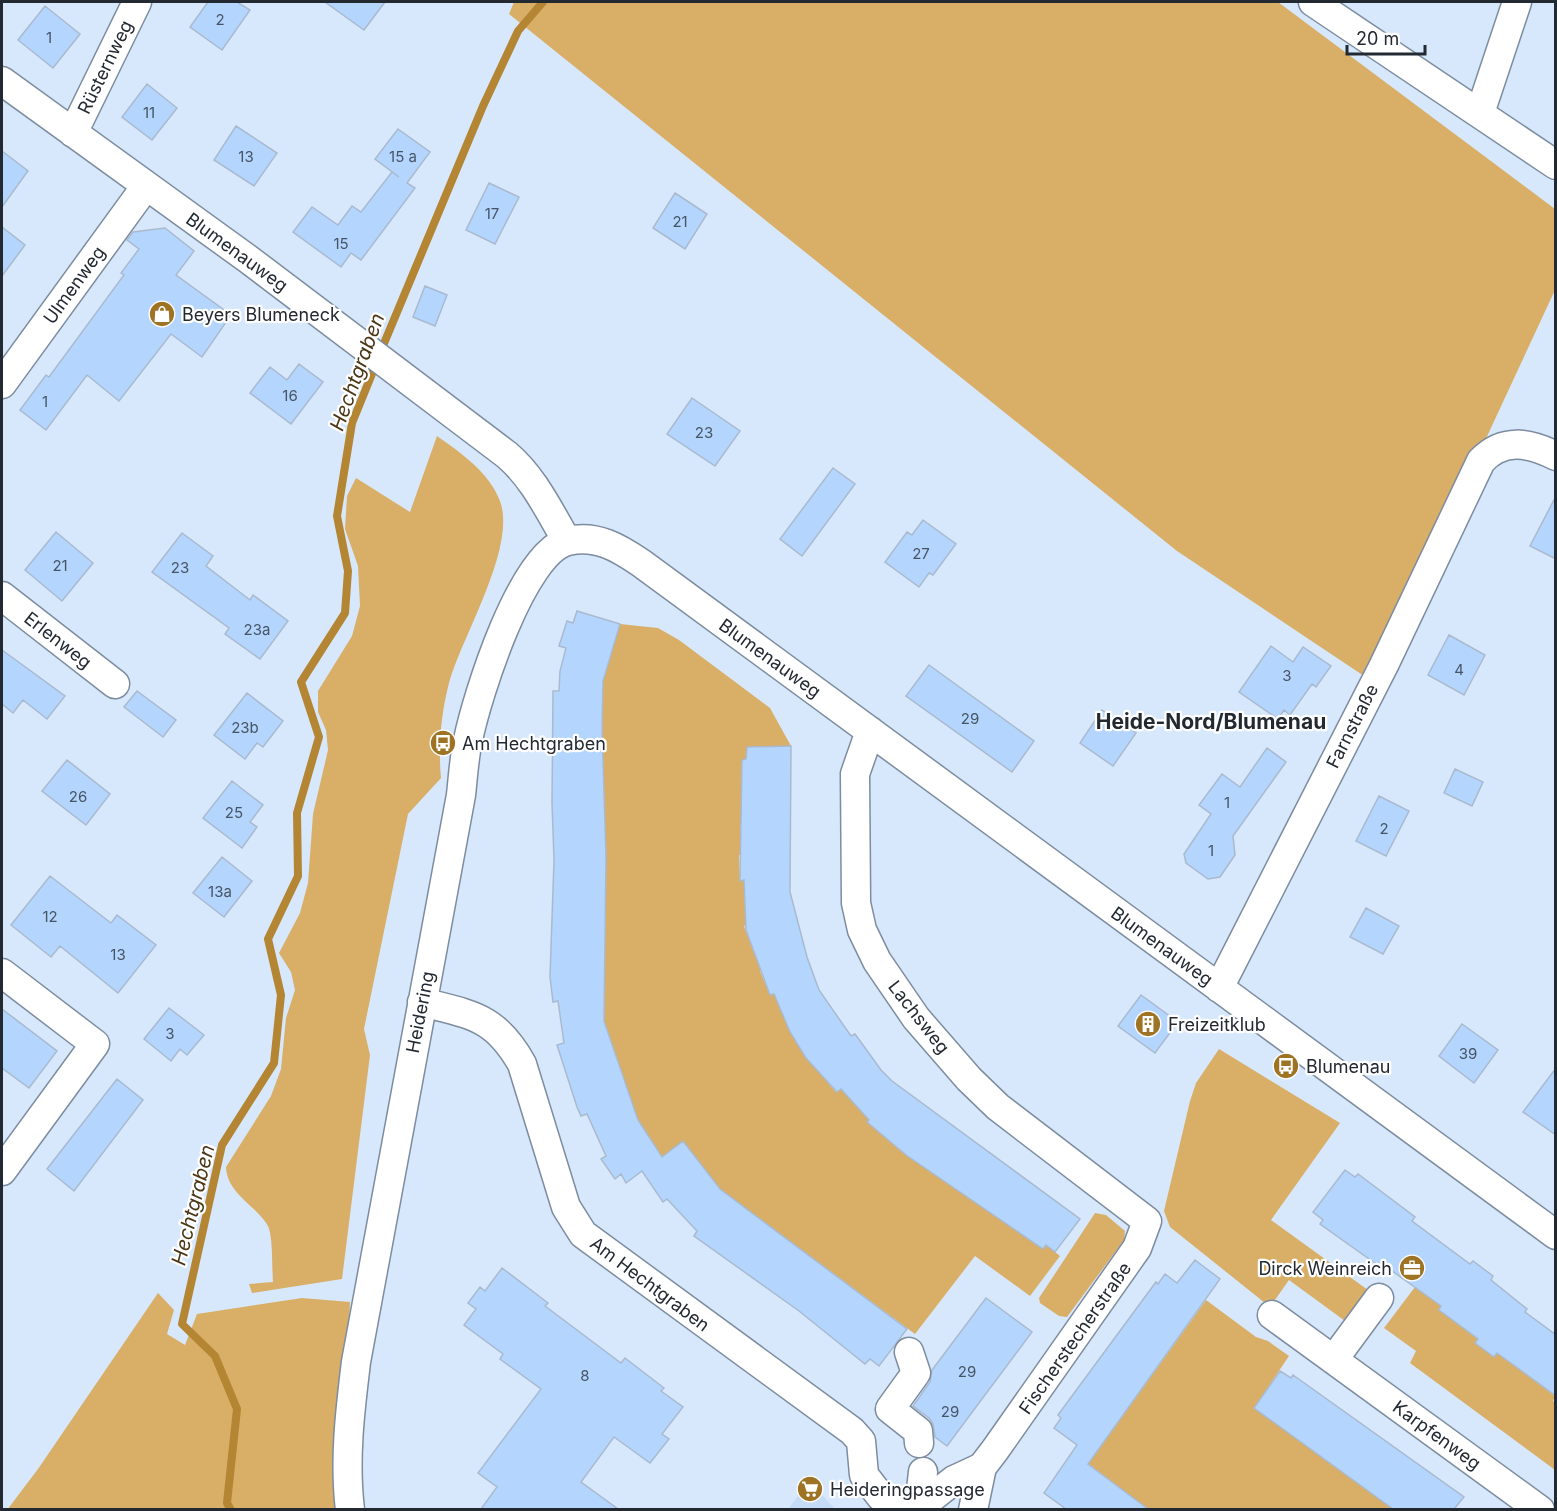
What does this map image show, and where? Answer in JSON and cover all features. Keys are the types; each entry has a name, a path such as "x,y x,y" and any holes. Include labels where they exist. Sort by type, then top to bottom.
{"street":[{"name":"Rüsternweg","path":"73,133 136,2"},
{"path":"1313,2 1556,165"},
{"path":"1480,113 1517,2"},
{"name":"Blumenauweg","path":"2,81 391,366 520,467 567,541 599,541 622,550 1556,1235"},
{"name":"Ulmenweg","path":"2,384 146,186"},
{"name":"Farnstraße","path":"1219,988 1383,665 1481,461 1493,449 1510,444 1556,456"},
{"name":"Heidering","path":"350,1509 347,1484 348,1439 356,1362 461,795 468,741 486,675 523,589 548,552 567,541"},
{"name":"Erlenweg","path":"2,596 115,684"},
{"name":"Lachsweg","path":"870,731 855,774 856,903 862,930 877,961 916,1018 969,1079 998,1107 1147,1221"},
{"path":"2,973 95,1044 2,1171"},
{"name":"Am Hechtgraben","path":"422,1002 482,1019 510,1043 522,1064 566,1207 583,1234 861,1441 864,1475 881,1497 920,1509"},
{"name":"Fischerstecherstraße","path":"989,1459 1137,1248 1147,1221"},
{"path":"1334,1359 1379,1298"},
{"name":"Karpfenweg","path":"1272,1315 1540,1509"},
{"path":"909,1352 916,1373 890,1409 920,1434"},
{"path":"920,1509 954,1480 989,1459"},
{"path":"973,1509 989,1459"},
{"path":"920,1509 923,1472"}],"shaded area":[{"path":"514,2 1278,2 1555,209 1555,290 1373,682 1177,551 509,14"},
{"path":"437,436 473,464 489,481 500,501 503,520 501,542 486,592 449,683 441,730 441,778 408,814 364,1029 370,1055 342,1279 252,1293 249,1284 273,1282 270,1231 263,1219 231,1185 226,1167 271,1096 281,1069 286,1018 295,990 291,972 279,953 300,913 308,883 313,814 328,750 326,730 318,712 318,691 352,636 360,606 358,566 345,529 347,496 356,478 410,512"},
{"path":"620,624 658,628 679,640 770,708 791,746 742,760 741,781 745,782 740,831 744,831 744,855 739,855 740,880 744,880 750,924 744,926 754,953 765,968 760,971 770,995 775,993 800,1046 816,1068 836,1092 841,1089 870,1118 868,1122 906,1155 1043,1249 1046,1245 1060,1256 1030,1296 975,1256 915,1334 720,1189 683,1142 662,1157 638,1120 604,1021 606,856 602,729 603,681"},
{"path":"1219,1049 1340,1123 1271,1220 1379,1298 1356,1329 1289,1280 1270,1307 1170,1227 1164,1211 1190,1101 1196,1083"},
{"path":"1095,1213 1106,1215 1125,1231 1124,1240 1067,1317 1059,1316 1040,1303 1039,1298"},
{"path":"1415,1287 1441,1306 1439,1310 1457,1323 1471,1328 1468,1332 1478,1339 1475,1343 1494,1357 1497,1353 1555,1396 1553,1401 1556,1403 1555,1470 1410,1363 1416,1351 1384,1328"},
{"path":"158,1293 174,1310 167,1334 185,1345 197,1314 302,1298 350,1302 340,1491 342,1509 7,1510 38,1469"},
{"path":"1206,1300 1256,1337 1268,1341 1289,1356 1254,1408 1393,1509 1143,1509 1139,1506 1140,1503 1082,1459 1094,1456"},
{"name":"Heideringpassage","path":"810,1482 835,1509 788,1509"}],"building":[{"path":"208,2 237,2 250,10 222,50 190,27"},
{"path":"325,2 385,2 364,30"},
{"path":"45,6 80,34 53,68 18,40"},
{"path":"147,84 177,108 152,140 122,117"},
{"path":"236,126 277,153 254,186 214,160"},
{"path":"398,129 430,152 407,183 415,188 361,260 351,253 341,267 293,232 312,207 338,225 352,206 361,212 392,172 399,177 375,159"},
{"path":"2,151 28,171 2,207"},
{"path":"489,183 519,197 495,244 466,230"},
{"path":"675,193 707,214 685,249 653,228"},
{"path":"2,227 25,245 2,276"},
{"name":"Beyers Blumeneck","path":"165,228 194,251 176,275 231,315 202,357 171,334 119,401 87,375 46,430 20,410 46,375 49,377 124,275 121,273 139,249 127,240 133,232"},
{"path":"425,286 447,295 435,326 413,317"},
{"path":"299,364 323,382 291,424 250,393 270,367 287,380"},
{"path":"692,398 740,431 715,466 667,434"},
{"path":"833,468 855,484 802,556 780,539"},
{"path":"1556,496 1556,559 1530,546"},
{"path":"923,520 956,544 933,575 929,573 919,587 885,562 907,532 912,535"},
{"path":"56,532 93,563 62,601 25,570"},
{"path":"182,533 213,556 206,566 250,600 253,595 288,621 260,659 225,634 229,628 152,572"},
{"path":"577,611 620,624 603,681 602,729 606,856 604,1021 638,1120 662,1157 683,1141 720,1189 907,1329 879,1366 870,1359 865,1364 799,1311 694,1236 697,1231 667,1199 663,1202 642,1171 626,1183 621,1174 615,1179 601,1159 606,1156 587,1114 581,1116 577,1107 557,1045 564,1043 558,1001 553,1002 550,977 554,860 553,691 559,691 560,671 566,648 559,646 567,621 573,623"},
{"path":"1449,635 1485,655 1464,695 1428,675"},
{"path":"1271,646 1293,662 1303,647 1331,666 1316,687 1312,684 1290,715 1284,710 1278,719 1239,692"},
{"path":"2,650 65,696 47,719 23,700 13,713 2,704"},
{"path":"929,665 1034,741 1012,772 906,696"},
{"path":"137,691 176,720 163,737 124,707"},
{"path":"247,693 283,721 263,747 257,743 245,759 214,735"},
{"path":"1102,710 1136,733 1113,766 1080,743"},
{"path":"791,746 790,892 807,957 819,990 851,1036 855,1034 881,1070 892,1081 1080,1219 1055,1252 1046,1245 1043,1249 906,1155 867,1122 869,1120 841,1089 837,1092 806,1058 790,1032 774,994 770,995 746,930 744,880 740,881 742,760 746,759 747,747"},
{"path":"1267,748 1286,762 1233,836 1235,855 1220,877 1208,879 1186,863 1184,854 1211,814 1199,805 1222,774 1240,787"},
{"path":"67,760 110,794 86,825 42,791"},
{"path":"1455,769 1483,782 1472,806 1444,793"},
{"path":"232,781 263,805 250,822 257,827 242,848 203,818"},
{"path":"1379,796 1409,811 1386,856 1356,841"},
{"path":"222,857 252,881 224,917 193,893"},
{"path":"50,876 111,923 117,915 156,945 118,993 60,946 51,957 11,925"},
{"path":"1366,908 1399,926 1383,954 1350,937"},
{"name":"Freizeitklub","path":"1141,995 1178,1022 1155,1053 1118,1026"},
{"path":"169,1008 204,1035 187,1055 180,1049 171,1061 144,1039"},
{"path":"2,1009 57,1051 29,1088 2,1068"},
{"path":"1462,1024 1498,1050 1474,1083 1439,1056"},
{"path":"1556,1068 1556,1135 1523,1112"},
{"path":"117,1079 143,1100 74,1191 47,1169"},
{"path":"1345,1170 1355,1177 1358,1174 1415,1217 1412,1221 1470,1264 1473,1261 1493,1276 1491,1280 1527,1309 1525,1312 1556,1335 1556,1396 1497,1353 1494,1357 1475,1343 1478,1339 1439,1310 1441,1306 1381,1263 1379,1266 1320,1224 1323,1220 1313,1212"},
{"path":"1195,1260 1220,1279 1088,1464 1148,1509 1066,1509 1044,1493 1077,1445 1054,1428 1061,1418 1058,1415 1156,1282 1158,1284 1165,1274 1177,1283"},
{"path":"502,1268 548,1303 545,1306 621,1363 625,1358 664,1388 661,1391 683,1407 662,1434 669,1439 650,1463 614,1437 581,1482 618,1509 481,1509 497,1487 478,1473 541,1389 500,1359 503,1354 464,1325 476,1309 468,1303 480,1287 485,1291"},
{"path":"986,1298 1032,1332 947,1446 935,1437 933,1424 929,1418 913,1406 930,1382 932,1370"},
{"path":"1280,1371 1291,1378 1293,1375 1464,1497 1454,1509 1393,1509 1254,1408"}],"waterway":[{"name":"Hechtgraben","path":"380,353 483,106 518,31 543,2"},
{"name":"Hechtgraben","path":"231,1510 227,1503 237,1409 215,1356 182,1324 222,1145 274,1063 281,995 268,939 298,876 297,813 319,737 301,682 345,613 348,571 337,516 352,423 376,364"}],"place":[{"name":"Beyers Blumeneck","path":"162,314"},
{"name":"Am Hechtgraben","path":"443,743"},
{"name":"Freizeitklub","path":"1148,1024"},
{"name":"Blumenau","path":"1286,1066"},
{"name":"Dirck Weinreich","path":"1412,1268"},
{"name":"Heideringpassage","path":"810,1489"}],"district":[{"name":"Heide-Nord/Blumenau","path":"1211,721"}]}
